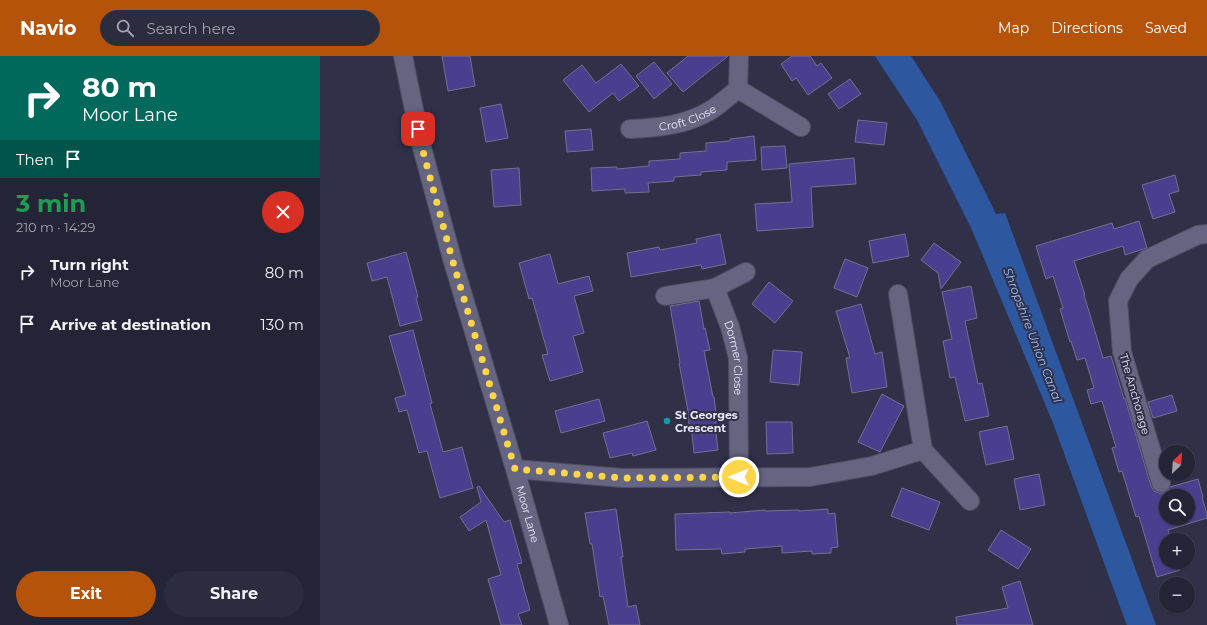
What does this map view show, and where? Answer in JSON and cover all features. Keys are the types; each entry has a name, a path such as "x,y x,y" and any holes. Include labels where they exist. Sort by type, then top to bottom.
{"street":[{"name":"Moor Lane","path":"403,56 421,144 451,254 515,469 559,625"},
{"path":"739,56 738,89 801,127"},
{"name":"Croft Close","path":"630,129 655,128 684,122 711,110 738,89"},
{"name":"The Anchorage","path":"1161,483 1122,352 1118,301 1129,279 1147,259 1198,235 1207,234"},
{"path":"665,296 715,288 746,272"},
{"name":"Dormer Close","path":"715,288 730,327 738,358 739,477"},
{"path":"898,294 924,450 970,501"},
{"path":"515,469 623,478 810,477 872,466 924,450"}],"water":[{"name":"Shropshire Union Canal","path":"875,56 911,56 940,101 996,214 1005,213 1156,625 1127,625 1126,623 1053,423 972,230 917,120"}],"building":[{"path":"442,56 470,56 475,86 448,91"},
{"path":"688,56 728,56 683,92 667,73"},
{"path":"792,56 810,56 817,66 821,63 832,78 808,95 796,78 792,81 781,64"},
{"path":"654,62 672,84 654,99 636,76"},
{"path":"621,64 639,86 619,101 613,93 589,112 563,80 582,65 596,83"},
{"path":"850,79 861,94 839,109 828,94"},
{"path":"501,104 508,138 486,142 480,108"},
{"path":"858,120 887,123 884,145 855,142"},
{"path":"591,129 593,150 567,152 565,131"},
{"path":"754,136 756,160 727,162 727,170 701,172 701,175 674,177 674,181 648,183 649,192 625,193 625,189 592,191 591,168 617,167 617,169 649,166 649,161 680,159 680,153 706,151 706,143 730,141 730,139"},
{"path":"785,146 787,168 762,170 761,147"},
{"path":"854,158 856,184 811,187 813,227 757,231 755,204 792,202 789,164"},
{"path":"519,168 521,205 494,207 491,170"},
{"path":"1175,175 1179,191 1169,194 1175,212 1153,219 1142,185"},
{"path":"1139,221 1147,248 1125,255 1123,246 1074,261 1103,358 1111,356 1151,486 1154,491 1159,493 1159,525 1184,525 1168,530 1169,533 1159,533 1159,569 1180,570 1157,577 1139,516 1136,517 1122,471 1119,472 1112,448 1116,447 1102,401 1091,404 1087,390 1094,388 1085,358 1077,360 1060,309 1063,308 1053,276 1046,279 1036,246 1112,223 1114,229"},
{"path":"720,234 726,264 702,269 701,265 631,277 627,253 659,247 660,250 697,243 696,239"},
{"path":"905,234 909,256 873,263 869,241"},
{"path":"934,243 961,262 941,289 938,273 921,260"},
{"path":"406,252 418,297 416,298 422,320 400,326 387,277 372,281 367,263"},
{"path":"550,254 558,284 589,276 593,291 574,296 584,333 573,336 583,372 550,381 542,355 548,354 532,298 529,299 519,263"},
{"path":"845,259 868,268 857,297 834,288"},
{"path":"769,282 793,301 775,323 752,304"},
{"path":"971,286 977,318 965,321 978,384 982,383 989,416 965,421 955,377 950,378 943,341 952,339 942,292"},
{"path":"699,301 704,329 705,328 710,350 704,351 714,397 718,450 694,453 691,425 689,425 688,411 670,306"},
{"path":"861,304 875,354 882,352 887,387 852,393 846,358 850,358 836,311"},
{"path":"413,330 443,452 462,447 473,488 440,498 427,451 419,453 407,410 399,412 395,398 406,395 389,336"},
{"path":"773,350 802,352 799,385 770,382"},
{"path":"882,394 904,406 880,452 858,442"},
{"path":"1172,395 1177,411 1153,418 1148,402"},
{"path":"599,399 605,421 561,433 555,411"},
{"path":"647,421 656,450 633,456 632,453 610,458 603,433"},
{"path":"766,422 792,422 793,453 767,454"},
{"path":"1007,426 1014,459 986,465 979,432"},
{"path":"1039,474 1045,505 1020,510 1014,479"},
{"path":"1198,479 1207,518 1195,522 1195,489 1169,489 1170,487"},
{"path":"479,486 504,522 510,520 522,563 517,564 530,610 518,614 522,625 501,625 488,579 501,575 486,520 469,531 460,517 481,502 477,487"},
{"path":"902,488 940,502 929,530 891,516"},
{"path":"616,509 628,607 636,605 640,625 609,625 603,596 600,597 592,544 590,544 585,513"},
{"path":"828,509 828,514 835,513 838,547 831,548 831,553 812,554 812,551 782,553 782,546 745,549 745,552 722,554 721,549 676,550 675,514"},
{"path":"1001,530 1031,549 1018,569 988,550"},
{"path":"1020,581 1033,625 957,625 956,617 1008,608 1002,587"}],"place":[{"name":"St Georges Crescent","path":"667,421"}],"route":[{"path":"418,129 453,262 515,469 623,478 739,477"}]}
